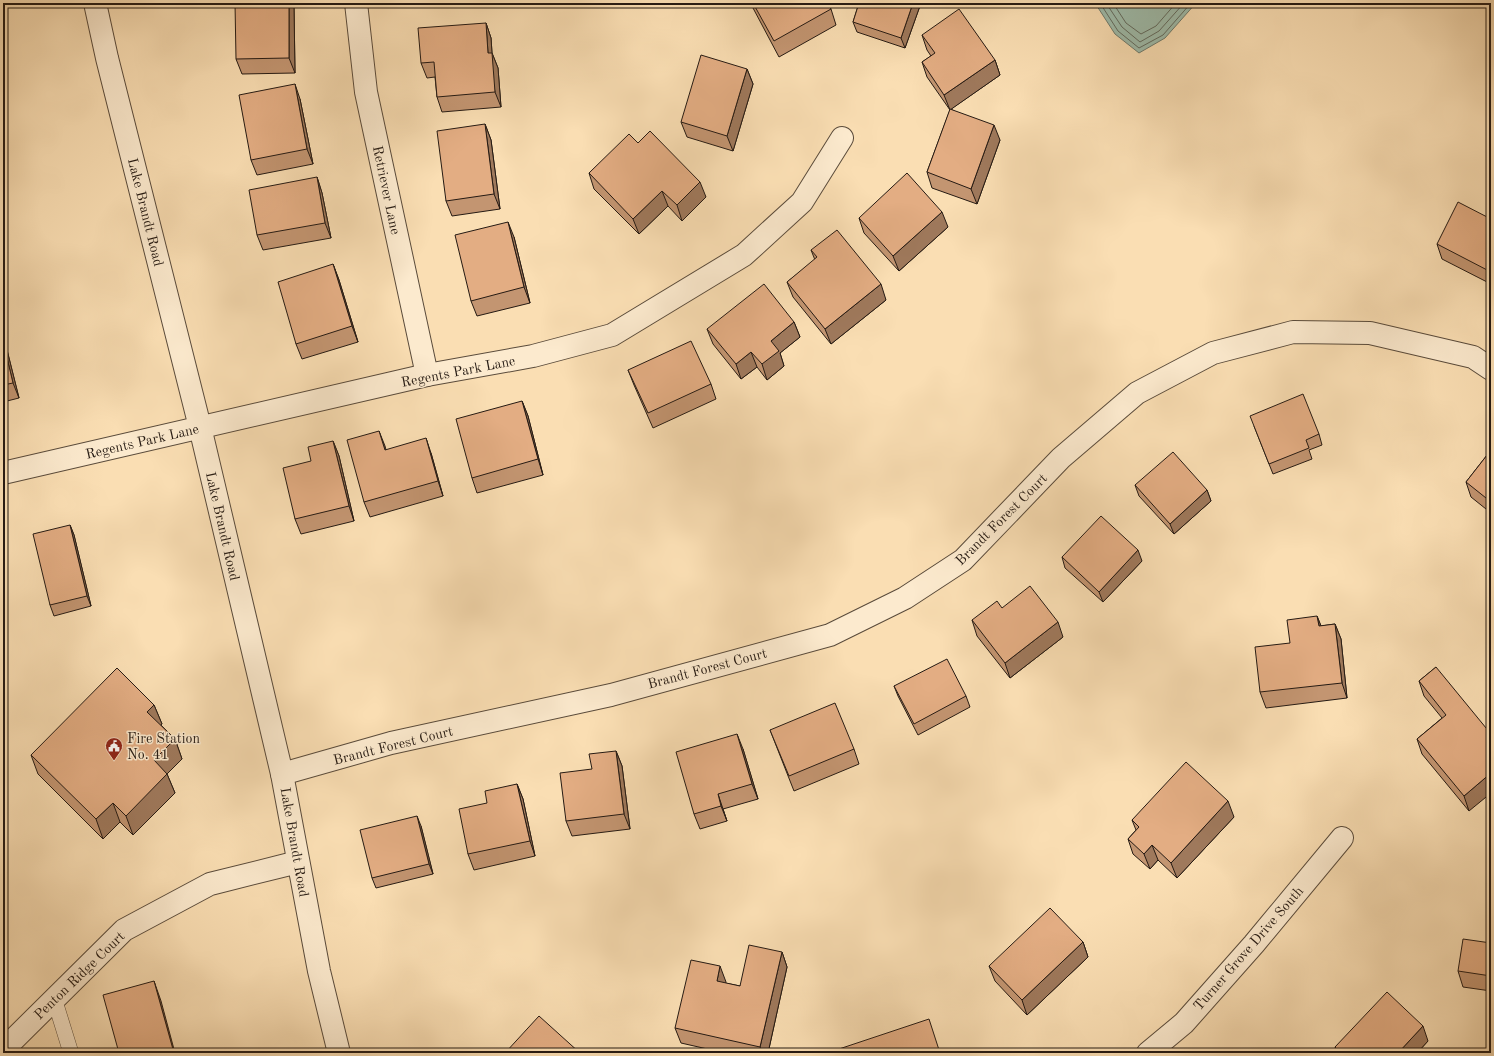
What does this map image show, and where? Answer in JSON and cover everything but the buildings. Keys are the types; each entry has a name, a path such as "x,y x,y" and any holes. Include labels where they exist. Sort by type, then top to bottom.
{"street":[{"name":"Lake Brandt Road","path":"95,3 109,65 200,427 282,774 319,971 339,1053"},
{"name":"Retriever Lane","path":"356,3 366,92 427,375"},
{"name":"Regents Park Lane","path":"3,473 427,375 533,356 612,335 744,255 802,202 842,138"},
{"name":"Brandt Forest Court","path":"282,774 391,743 610,695 830,635 905,598 963,560 1060,458 1137,393 1213,353 1293,332 1370,333 1473,357 1491,369"},
{"name":"Turner Grove Drive South","path":"1148,1053 1184,1023 1254,944 1342,838"},
{"name":"Penton Ridge Court","path":"3,1050 124,930 210,884 298,862"}],"lane":[{"path":"54,998 70,1053"}],"water":[{"path":"1095,3 1196,3 1165,38 1139,53 1115,34"}],"place":[{"name":"Fire Station No. 41","path":"114,761"}]}
